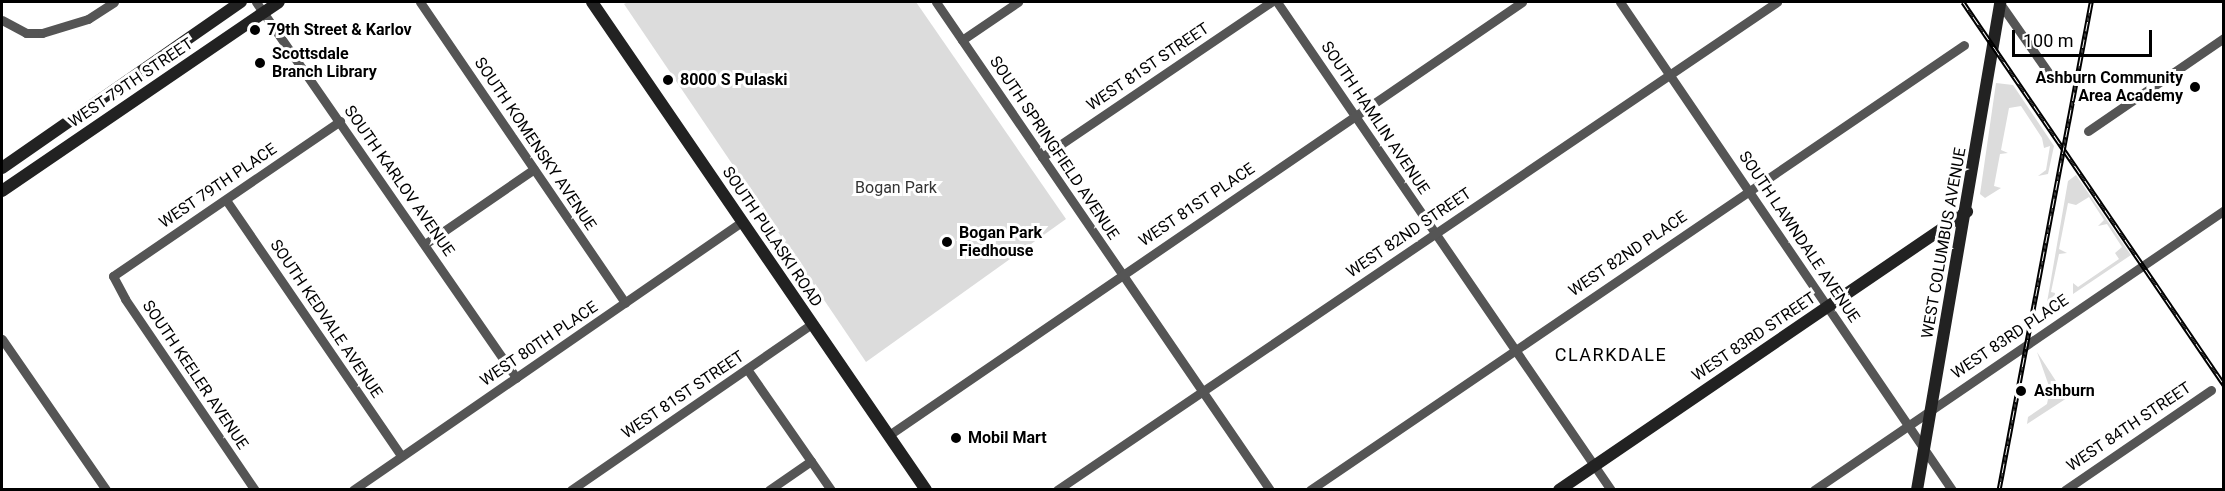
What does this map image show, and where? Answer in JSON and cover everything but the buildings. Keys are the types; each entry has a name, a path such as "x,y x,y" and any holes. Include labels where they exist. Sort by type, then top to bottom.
{"main road":[{"name":"WEST 79TH STREET","path":"2,168 241,2"},
{"name":"WEST 79TH STREET","path":"2,191 260,7 279,2"},
{"name":"SOUTH PULASKI ROAD","path":"592,2 926,489"},
{"name":"WEST COLUMBUS AVENUE","path":"1917,489 1967,212 1999,2"},
{"name":"WEST 83RD STREET","path":"1559,489 1967,212"}],"street":[{"path":"2,20 26,33 63,29 88,19 114,2"},
{"name":"SOUTH KOMENSKY AVENUE","path":"420,2 625,303"},
{"name":"SOUTH SPRINGFIELD AVENUE","path":"936,2 1270,489"},
{"path":"962,40 1018,2"},
{"name":"WEST 81ST STREET","path":"1042,157 1271,2"},
{"name":"SOUTH HAMLIN AVENUE","path":"1277,2 1611,489"},
{"name":"WEST 81ST PLACE","path":"889,435 1522,2"},
{"name":"SOUTH LAWNDALE AVENUE","path":"1620,2 1952,489"},
{"name":"WEST 82ND STREET","path":"1057,489 1776,2"},
{"path":"1999,2 2053,79"},
{"name":"SOUTH KARLOV AVENUE","path":"260,7 516,378"},
{"path":"2088,131 2223,38"},
{"name":"WEST 82ND PLACE","path":"1310,489 1964,45"},
{"name":"WEST 79TH PLACE","path":"109,276 226,200 340,121"},
{"path":"425,244 534,169"},
{"name":"SOUTH KEDVALE AVENUE","path":"226,200 401,456"},
{"name":"WEST 83RD PLACE","path":"1814,489 2223,210"},
{"name":"WEST 80TH PLACE","path":"353,489 742,222"},
{"name":"SOUTH KEELER AVENUE","path":"109,276 255,489"},
{"name":"WEST 81ST STREET","path":"571,489 812,324"},
{"path":"2,339 106,489"},
{"path":"747,369 831,489"},
{"name":"WEST 84TH STREET","path":"2065,489 2211,390"},
{"path":"769,489 811,461"}],"green space":[{"name":"Bogan Park","path":"628,2 916,2 1066,219 866,362 624,4"},
{"path":"1996,83 2013,85 2054,146 2048,174 2038,176 2046,170 2050,146 2044,148 2042,138 2021,106 2009,108 2001,150 2008,153 2000,154 1994,186 2001,188 1985,198 1980,194"},
{"path":"2076,175 2131,255 2073,294 2073,283 2078,287 2119,259 2115,253 2122,247 2107,224 2098,226 2104,220 2089,197 2076,205 2068,203 2059,249 2067,253 2059,254 2051,292 2055,293 2054,300 2061,302 2045,314 2068,181"},
{"path":"2037,352 2067,398 2027,424 2028,417 2047,404 2050,389"}],"railway":[{"path":"1963,2 2224,384"},
{"path":"1999,490 2091,2"}],"place":[{"name":"79th Street & Karlov","path":"255,30"},
{"name":"Scottsdale Branch Library","path":"260,63"},
{"name":"8000 S Pulaski","path":"668,80"},
{"name":"Ashburn Community Area Academy","path":"2195,87"},
{"name":"Bogan Park Fiedhouse","path":"947,242"},
{"name":"Ashburn","path":"2021,391"},
{"name":"Mobil Mart","path":"956,438"}],"district":[{"name":"CLARKDALE","path":"1611,355"}]}
